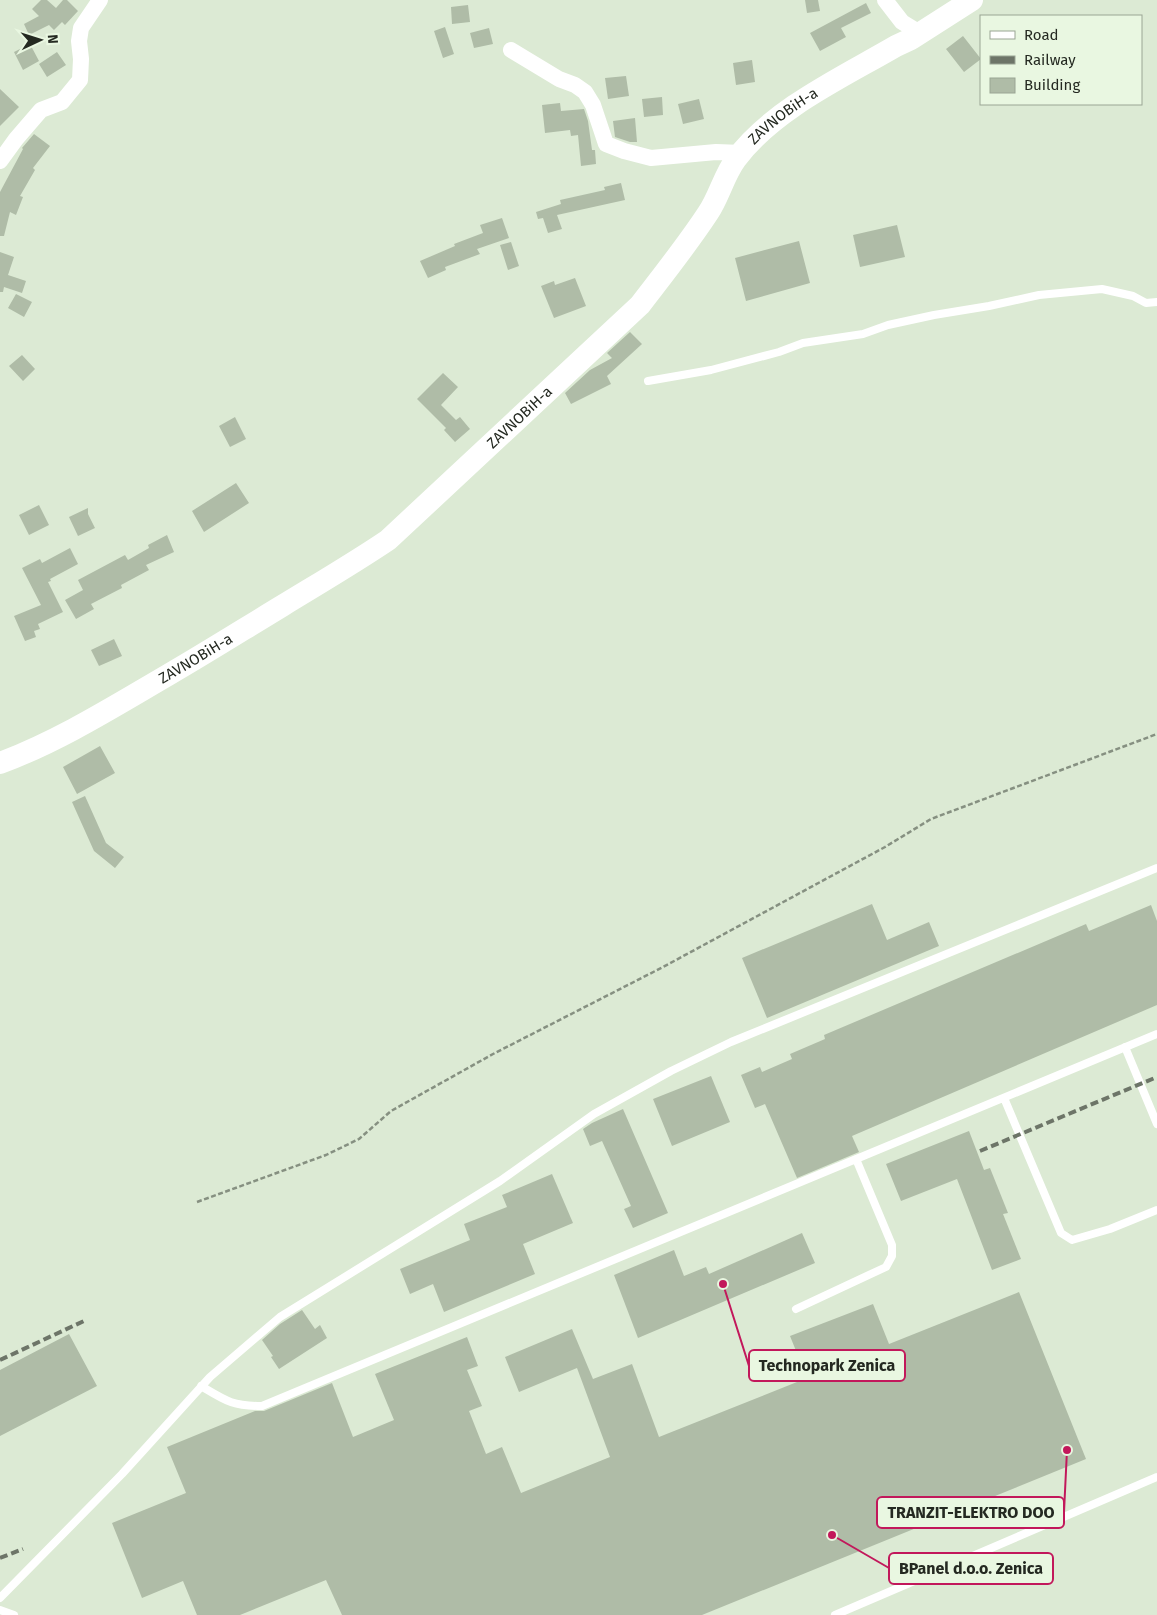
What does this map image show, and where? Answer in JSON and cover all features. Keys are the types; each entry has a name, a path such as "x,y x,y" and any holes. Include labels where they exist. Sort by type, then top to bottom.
{"main road":[{"name":"ZAVNOBiH-a","path":"0,763 30,752 98,716 353,564 388,540 640,304 709,212 736,160 765,128 802,100 920,33 972,0"}],"street":[{"path":"0,161 41,110 62,102 80,80 81,59 79,41 81,28 100,0"},
{"path":"885,0 902,22 920,33"},
{"path":"511,50 558,79 575,85 585,92 593,105 606,144 650,158 716,152 742,153"}],"lane":[{"path":"648,381 711,370 803,344 863,334 888,325 1039,295 1102,289 1133,296 1146,303 1157,302"},
{"path":"0,1598 122,1474 210,1377 280,1317 500,1181 594,1114 670,1071 731,1042 1157,868"},
{"path":"202,1386 230,1403 245,1406 262,1406 1157,1034"},
{"path":"1125,1047 1157,1124"},
{"path":"1004,1098 1061,1233 1072,1240 1110,1229 1157,1210"},
{"path":"796,1308 886,1267 892,1256 892,1245 856,1159"},
{"path":"835,1615 1157,1476"},
{"path":"0,1610 14,1615"}],"path":[{"path":"197,1202 326,1155 359,1139 391,1111 467,1068 664,967 931,820 1157,734"}],"building":[{"path":"41,0 47,0 56,8 63,0 67,0 78,11 65,25 62,22 54,30 49,25 29,35 24,24 39,16 32,9"},
{"path":"805,0 818,0 820,11 807,13"},
{"path":"866,3 871,13 841,28 846,37 820,51 810,33"},
{"path":"468,5 470,22 452,24 451,7"},
{"path":"445,27 454,54 443,58 434,31"},
{"path":"489,28 493,44 474,48 470,33"},
{"path":"963,36 980,60 964,72 946,49"},
{"path":"30,44 39,61 23,70 14,52"},
{"path":"57,52 66,65 47,77 39,64"},
{"path":"752,60 755,82 736,85 733,63"},
{"path":"626,76 629,96 608,99 605,78"},
{"path":"0,89 19,107 0,126"},
{"path":"662,97 663,115 644,117 642,99"},
{"path":"699,99 704,119 683,124 678,104"},
{"path":"560,103 561,111 584,109 588,121 592,150 595,150 596,164 581,166 578,135 571,136 570,130 545,133 542,105"},
{"path":"635,118 637,142 630,142 615,137 613,121"},
{"path":"34,134 50,146 33,168 35,170 20,196 23,197 16,215 10,212 4,236 0,236 0,192 22,148"},
{"path":"621,183 625,200 557,215 562,229 548,233 543,218 538,219 536,212 561,204 560,200 605,190 604,187"},
{"path":"502,218 509,238 477,249 480,254 445,267 446,270 428,278 420,261 455,246 454,244 483,233 480,225"},
{"path":"897,225 905,257 860,267 853,235"},
{"path":"799,241 810,283 746,301 735,258"},
{"path":"511,242 519,266 508,270 500,245"},
{"path":"0,252 14,257 8,275 26,281 22,293 4,287 3,292 0,292"},
{"path":"575,278 586,306 554,318 541,286 554,281 555,285"},
{"path":"16,294 32,302 24,317 8,308"},
{"path":"630,332 642,344 607,376 611,384 571,404 565,393 590,370 612,358 607,353"},
{"path":"22,355 35,369 23,381 9,366"},
{"path":"443,373 458,387 441,405 456,420 460,417 470,429 455,442 444,430 446,428 417,399"},
{"path":"235,417 246,439 230,447 219,426"},
{"path":"236,483 249,503 204,532 192,511"},
{"path":"39,505 49,525 29,535 19,515"},
{"path":"88,508 88,514 95,528 78,536 69,517"},
{"path":"167,535 174,552 146,565 149,570 121,585 122,588 91,604 94,609 76,619 65,600 83,590 78,580 125,555 128,560 149,548 148,545"},
{"path":"70,548 78,564 50,579 51,581 48,582 63,612 38,624 40,629 34,631 36,637 25,641 14,616 41,605 22,568 40,559 42,563"},
{"path":"114,639 122,656 99,666 91,650"},
{"path":"100,746 115,773 77,794 63,767"},
{"path":"85,796 106,843 124,857 115,868 94,851 72,802"},
{"path":"872,904 887,940 929,922 939,946 767,1018 742,958"},
{"path":"1151,905 1157,921 1157,1005 852,1136 859,1152 797,1178 765,1104 755,1108 741,1075 760,1067 762,1072 792,1059 790,1054 825,1039 824,1035 1086,924 1089,931"},
{"path":"711,1076 730,1122 672,1146 653,1099"},
{"path":"623,1109 668,1213 633,1228 624,1209 631,1206 602,1141 590,1146 583,1129"},
{"path":"969,1131 984,1170 990,1168 1008,1213 1003,1214 1021,1259 992,1270 957,1179 901,1201 886,1164"},
{"path":"552,1174 573,1223 523,1244 535,1274 444,1312 433,1284 410,1294 400,1269 470,1240 464,1224 507,1207 502,1195"},
{"path":"802,1233 815,1263 638,1338 614,1275 674,1250 684,1276 706,1267 709,1274"},
{"path":"1019,1292 1086,1459 702,1615 342,1615 326,1580 240,1615 197,1615 183,1581 142,1598 112,1523 186,1493 167,1447 255,1411 264,1411 332,1383 353,1437 394,1420 375,1374 467,1337 478,1366 467,1370 482,1406 469,1411 486,1454 502,1447 521,1493 610,1457 577,1368 519,1392 505,1357 572,1329 593,1379 632,1364 659,1437 807,1378 790,1336 873,1304 889,1344"},
{"path":"302,1310 315,1329 320,1325 327,1338 279,1369 262,1340 280,1324"},
{"path":"69,1334 97,1386 0,1436 0,1370"}],"railway":[{"path":"980,1151 1157,1077"},
{"path":"0,1360 86,1320"},
{"path":"0,1558 23,1549"}],"place":[{"name":"Technopark Zenica","path":"723,1284"},
{"name":"TRANZIT-ELEKTRO DOO","path":"1067,1450"},
{"name":"BPanel d.o.o. Zenica","path":"832,1535"}]}
